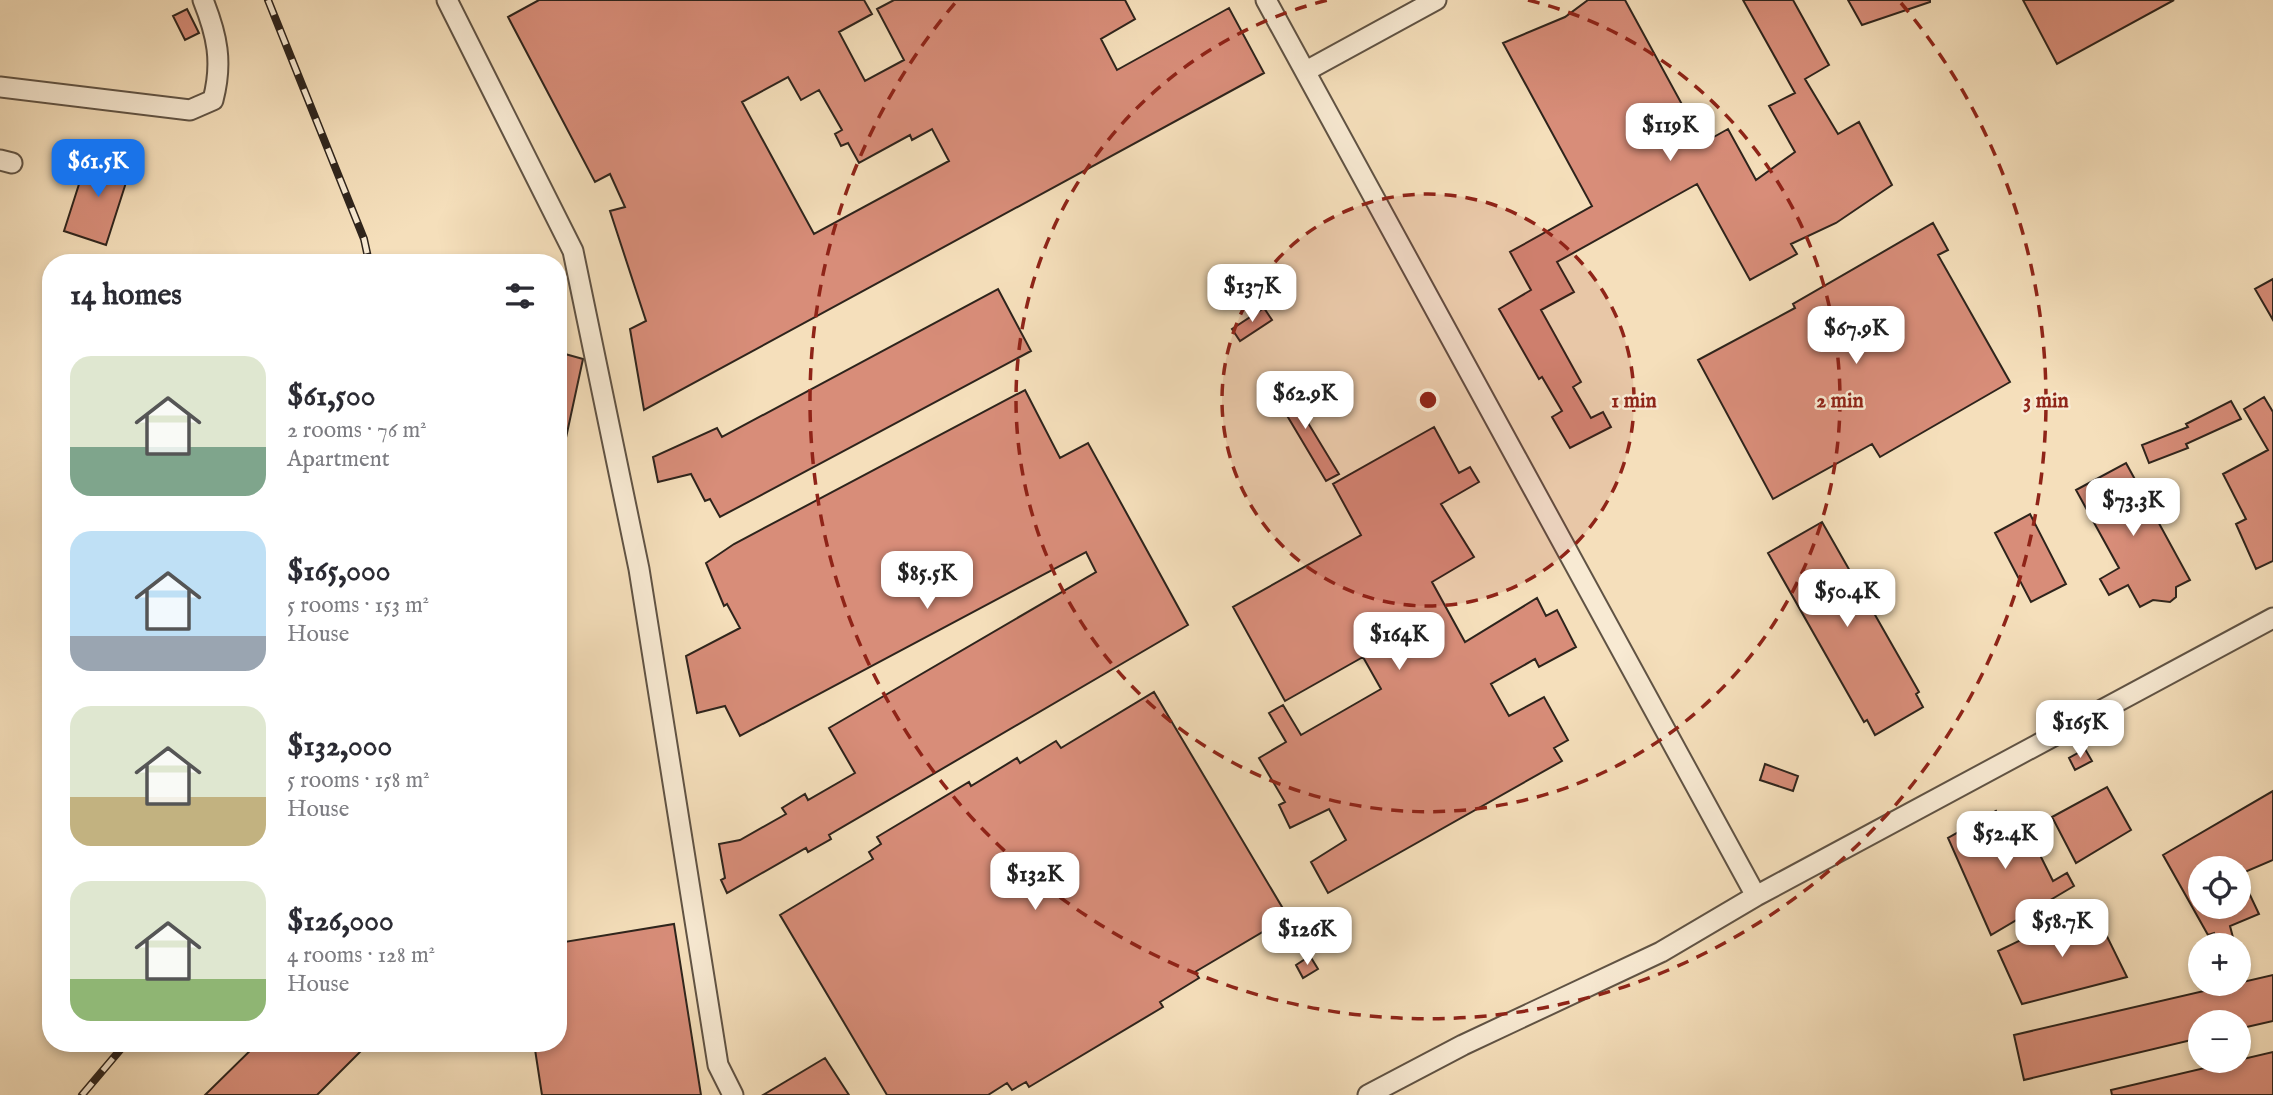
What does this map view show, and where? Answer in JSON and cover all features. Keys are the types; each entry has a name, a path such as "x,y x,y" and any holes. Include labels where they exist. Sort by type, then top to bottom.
{"lane":[{"path":"0,87 190,110 213,100 217,84 218,36 203,0"},
{"path":"447,0 573,251 639,569 718,1065 733,1095"},
{"path":"1266,0 1756,896"},
{"path":"1306,71 1436,0"},
{"path":"1368,1095 1463,1045 1661,952 1756,896 2273,618"}],"building":[{"path":"539,0 864,0 872,14 839,32 865,81 904,60 877,9 894,0 1125,0 1135,19 1101,39 1117,70 1229,8 1264,73 644,410 630,329 646,321 610,211 625,207 610,174 595,182 508,17","holes":["788,77 801,100 819,90 842,130 835,134 841,146 848,143 859,163 910,135 912,140 932,129 949,161 814,234 742,102"]},
{"path":"1588,0 1625,0 1703,143 1728,129 1756,180 1795,152 1769,106 1795,93 1743,0 1793,0 1829,65 1805,79 1838,134 1859,122 1892,185 1836,223 1791,244 1797,254 1750,280 1697,184 1557,262 1574,292 1541,310 1581,382 1573,387 1591,418 1603,412 1611,427 1570,448 1552,417 1562,411 1542,377 1539,379 1499,309 1531,290 1510,252 1592,206 1503,43 1565,17"},
{"path":"1848,0 1930,0 1930,2 1862,25"},
{"path":"2023,0 2174,0 2057,64"},
{"path":"187,9 199,33 185,40 173,16"},
{"path":"89,153 131,167 106,245 64,231"},
{"path":"1933,223 1948,250 1938,255 2010,382 1880,457 1872,444 1773,499 1698,360 1795,308 1793,304"},
{"path":"2273,279 2273,320 2255,289"},
{"path":"998,289 1031,351 720,517 710,499 705,501 691,474 658,482 653,457 717,428 722,437"},
{"path":"1264,308 1272,320 1240,341 1232,329"},
{"path":"567,355 583,359 567,433"},
{"path":"1282,380 1339,474 1326,481 1270,387"},
{"path":"1025,390 1060,458 1088,443 1188,625 829,835 831,839 808,852 806,848 727,893 721,880 725,878 719,844 740,840 786,814 782,808 805,794 808,800 855,773 829,728 1096,572 1086,552 740,736 725,706 697,713 686,656 740,628 727,604 724,606 706,563 734,544"},
{"path":"2264,397 2273,412 2273,561 2256,569 2236,524 2246,519 2223,474 2268,450 2244,409"},
{"path":"2231,401 2241,419 2186,444 2188,448 2149,463 2142,445 2188,427 2186,424"},
{"path":"1434,427 1459,473 1470,467 1479,482 1441,504 1474,557 1432,582 1465,642 1537,598 1546,616 1557,610 1576,647 1539,667 1535,659 1491,684 1509,716 1544,697 1568,740 1554,748 1562,761 1328,893 1311,862 1346,840 1329,809 1290,828 1279,805 1285,802 1259,758 1286,742 1269,713 1283,705 1301,735 1381,689 1363,657 1285,701 1233,607 1361,535 1333,484"},
{"path":"2126,463 2190,580 2176,587 2176,597 2170,602 2153,600 2140,607 2128,585 2109,595 2100,579 2119,568 2076,490"},
{"path":"2030,514 2066,584 2031,602 1995,533"},
{"path":"1822,522 1919,692 1916,694 1923,707 1875,735 1867,720 1864,722 1768,553"},
{"path":"1154,692 1288,917 1195,972 1199,978 1160,1002 1163,1007 1029,1087 1026,1082 1012,1090 1007,1083 988,1095 887,1095 780,915 873,859 869,852 881,844 877,837 969,782 971,786 1017,758 1020,763 1056,741 1061,748"},
{"path":"2085,749 2092,761 2075,770 2069,758"},
{"path":"1765,764 1798,776 1793,791 1760,780"},
{"path":"2107,787 2131,830 2076,863 2052,817"},
{"path":"2273,791 2273,860 2251,869 2251,856 2188,856 2188,899 2163,855"},
{"path":"1996,811 2008,834 2025,825 2053,881 2067,873 2074,886 1991,935 1948,838"},
{"path":"2251,897 2259,914 2251,917"},
{"path":"2092,906 2127,977 2022,1004 1998,951"},
{"path":"2199,919 2247,919 2230,926 2232,933 2207,933"},
{"path":"674,924 701,1095 542,1095 535,1052 567,1052 567,942"},
{"path":"1310,956 1318,969 1303,978 1296,965"},
{"path":"2273,975 2273,1021 2251,1026 2251,1010 2188,1010 2188,1041 2024,1080 2014,1035 2188,995 2251,996 2251,980"},
{"path":"249,1052 360,1052 317,1095 205,1095"},
{"path":"2273,1052 2273,1095 2112,1095 2111,1090 2188,1072 2251,1073 2251,1057"},
{"path":"825,1058 849,1095 763,1095"}],"railway":[{"path":"268,0 364,239 367,254"},
{"path":"82,1095 118,1052"}]}
